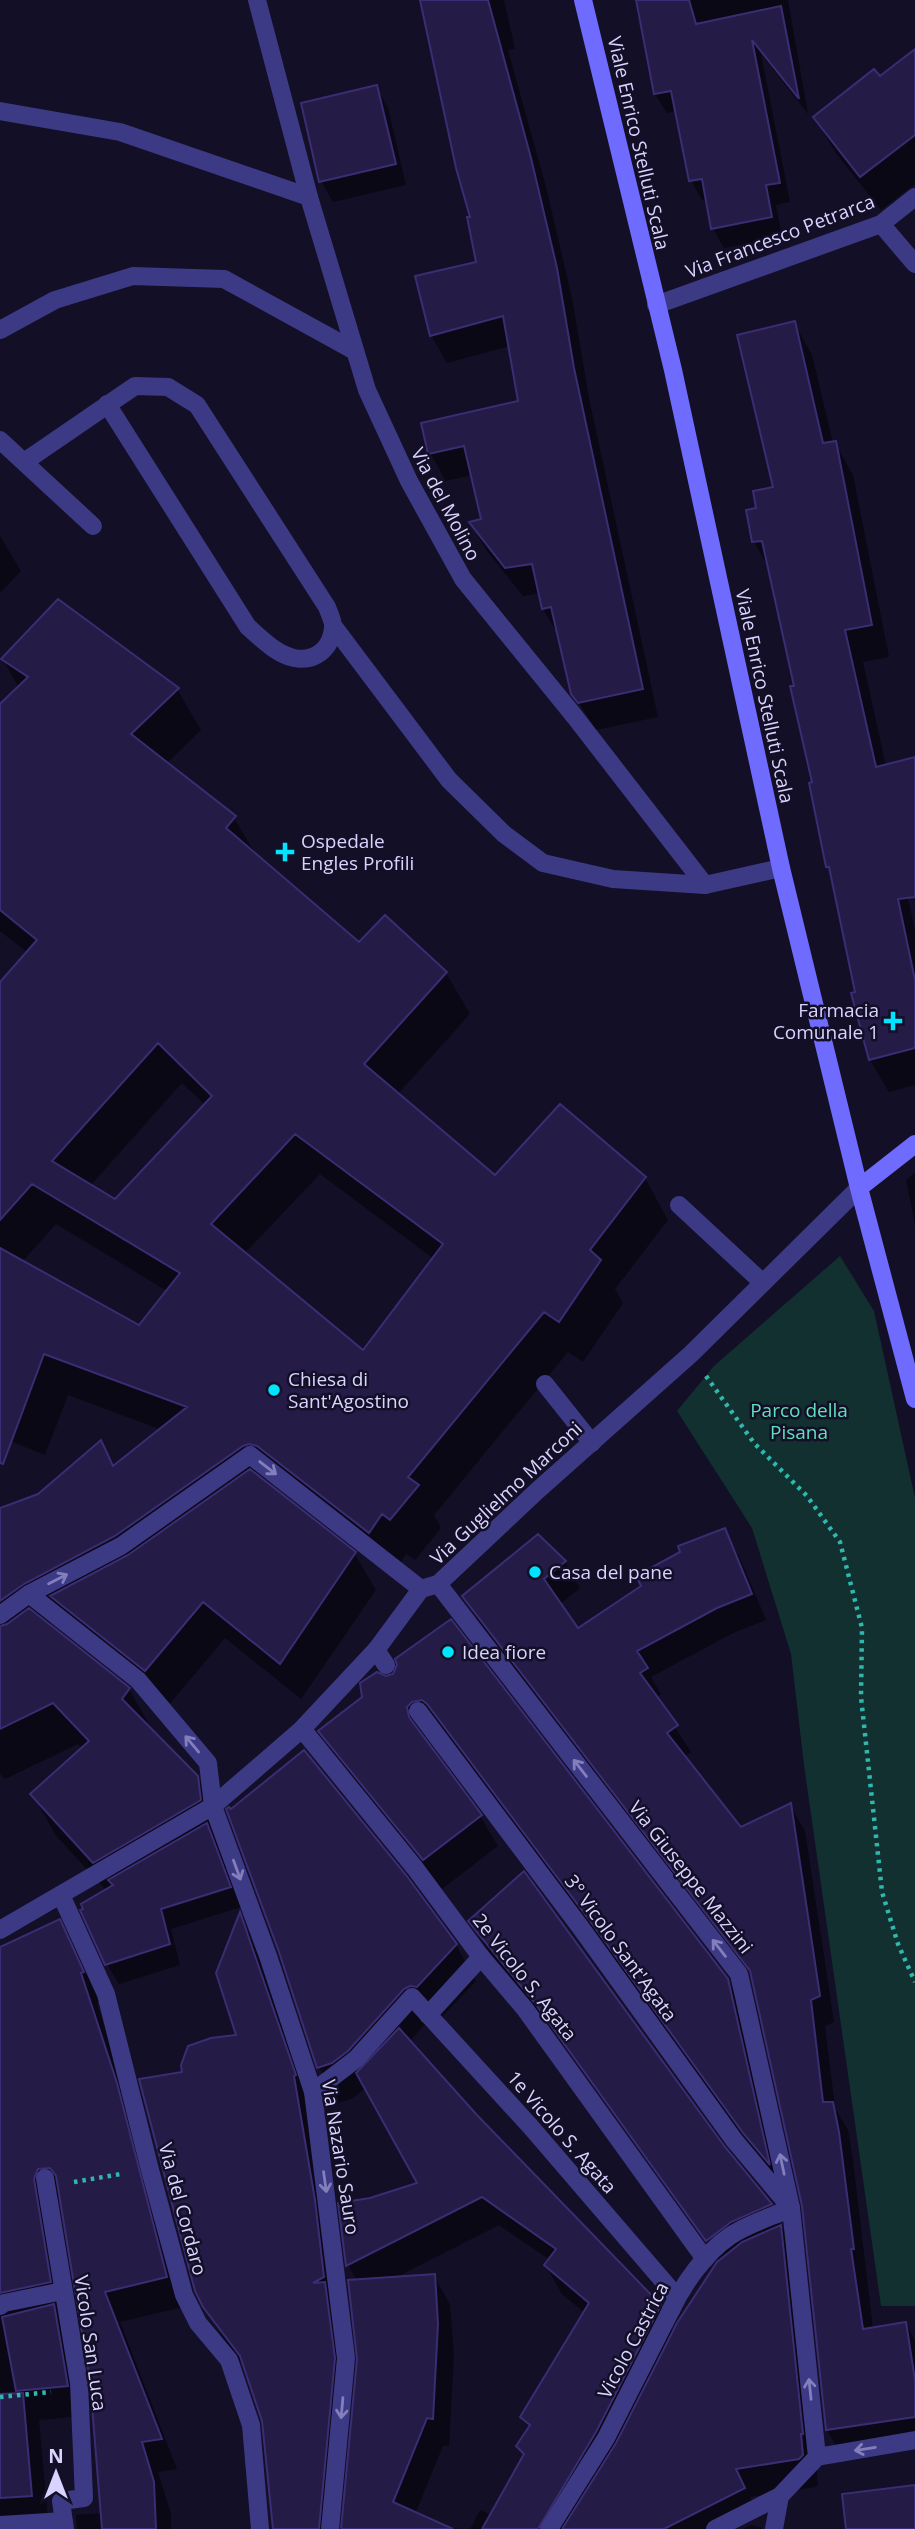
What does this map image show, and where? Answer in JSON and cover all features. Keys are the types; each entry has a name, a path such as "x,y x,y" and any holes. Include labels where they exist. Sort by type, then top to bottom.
{"street":[{"name":"Via del Molino","path":"257,0 309,197 367,390 409,481 463,579 575,717 705,885"},
{"name":"Viale Enrico Stelluti Scala","path":"583,0 673,370 782,868 859,1188 911,1365 915,1399"},
{"path":"0,111 120,132 309,197"},
{"name":"Via Francesco Petrarca","path":"656,305 881,224 915,197"},
{"path":"881,224 915,264"},
{"path":"0,330 55,299 133,276 224,279 355,351"},
{"path":"24,462 135,386 168,387 197,405 327,607 334,627 449,780 503,834 543,863 613,879 705,885 782,868"},
{"path":"107,404 248,627 274,649 295,659 317,656 327,647 334,627"},
{"path":"0,440 93,526"},
{"path":"859,1188 915,1144"},
{"name":"Via Guglielmo Marconi","path":"0,1930 213,1806 302,1729 430,1587 691,1354 859,1188"},
{"path":"679,1205 763,1283"},
{"path":"545,1384 592,1443"},
{"name":"Via Giuseppe Mazzini","path":"29,1594 121,1546 250,1455 430,1587 739,1974 791,2208 817,2457"},
{"path":"0,1615 29,1594"},
{"name":"Via Nazario Sauro","path":"29,1594 138,1680 208,1763 213,1806 268,1955 313,2092 346,2358 330,2529"},
{"path":"376,1650 386,1665"},
{"name":"3° Vicolo Sant'Agata","path":"418,1711 581,1928 734,2140 791,2208"},
{"name":"2e Vicolo S. Agata","path":"302,1729 533,2019 705,2259"},
{"name":"Via del Cordaro","path":"61,1895 106,1994 184,2295 198,2323 229,2360 251,2425 260,2529"},
{"path":"428,2015 481,1957"},
{"name":"1e Vicolo S. Agata","path":"313,2092 356,2059 412,1997 530,2126 674,2304"},
{"name":"Vicolo San Luca","path":"45,2182 79,2390 84,2498 61,2501 64,2525"},
{"name":"Vicolo Castrica","path":"549,2529 606,2438 674,2304 705,2259 731,2235 791,2208"},
{"path":"0,2306 4,2302 63,2291"},
{"path":"715,2529 780,2496 817,2457 914,2441"},
{"path":"774,2529 780,2496"},
{"path":"0,2525 64,2525"}],"path":[{"path":"691,1354 754,1443 807,1496 840,1542 862,1628 861,1697 882,1892 898,1944 915,1982"},
{"path":"45,2182 150,2170"},
{"path":"0,2397 79,2390"}],"green space":[{"name":"Parco della Pisana","path":"840,1256 874,1311 915,1498 915,2306 881,2306 804,1765 791,1654 752,1528 677,1411 714,1366"}],"building":[{"path":"420,0 488,0 531,158 557,268 574,368 643,689 578,703 571,694 551,607 542,609 532,564 505,568 469,522 481,519 464,446 428,454 421,423 518,401 503,316 430,336 415,276 476,262 467,217 470,217 456,168"},
{"path":"636,0 689,0 696,24 781,6 799,99 752,40 780,183 766,185 772,217 711,229 702,179 689,181 671,91 654,94"},
{"path":"915,49 915,135 860,177 813,117 874,69 880,76"},
{"path":"377,85 396,164 319,182 301,103"},
{"path":"795,321 823,443 836,441 872,625 845,630 876,767 915,757 915,897 898,899 915,980 915,1048 869,1060 851,993 855,992 829,867 826,867 809,783 812,782 790,686 794,686 762,541 752,542 746,510 756,508 753,491 773,487 737,335"},
{"path":"58,599 179,688 131,734 236,816 226,828 359,942 385,915 447,972 364,1064 495,1175 560,1104 646,1177 590,1250 601,1260 559,1322 544,1312 408,1477 419,1485 390,1520 382,1514 369,1533 257,1446 249,1444 115,1536 24,1584 0,1601 0,1508 38,1494 101,1440 113,1466 187,1407 44,1354 3,1464 0,1463 0,1248 139,1325 180,1273 32,1184 0,1220 0,982 37,940 0,910 0,704 28,677 1,659","holes":["158,1043 212,1096 115,1199 52,1161","295,1134 443,1244 363,1350 211,1224"]},
{"path":"250,1469 356,1552 280,1664 203,1602 145,1671 50,1596 128,1555"},
{"path":"725,1528 752,1594 717,1608 637,1651 648,1668 640,1673 678,1725 667,1733 741,1827 791,1803 820,1996 811,2000 823,2102 833,2102 839,2132 854,2249 851,2249 863,2329 906,2322 915,2380 915,2417 826,2430 802,2206 750,1971 462,1596 538,1534 566,1561 544,1579 578,1628 641,1586 636,1576 680,1552 678,1546"},
{"path":"29,1608 130,1688 122,1699 198,1776 201,1800 93,1863 30,1794 89,1741 53,1703 0,1729 0,1626"},
{"path":"451,1619 728,1979 770,2165 743,2133 590,1921 427,1704 422,1700 412,1702 407,1707 409,1717 482,1815 423,1860 318,1731 362,1697 360,1683 377,1672 386,1676 393,1674 397,1665 395,1659"},
{"path":"304,1750 406,1875 457,1944 417,1987 404,1989 348,2051 332,2063 317,2068 279,1952 226,1809 231,1809"},
{"path":"207,1823 231,1887 161,1909 170,1944 105,1965 80,1910 83,1909 81,1904 113,1885 108,1880"},
{"path":"524,1871 725,2147 772,2204 731,2222 706,2241 534,2002 468,1921"},
{"path":"240,1912 296,2075 294,2076 315,2200 324,2277 313,2283 325,2282 335,2358 319,2529 273,2529 262,2421 240,2356 203,2307 195,2291 139,2079 182,2072 181,2065 188,2046 211,2038 236,2035 216,1973"},
{"path":"60,1919 84,1972 81,1973 117,2083 167,2277 105,2292 162,2439 142,2442 154,2482 156,2529 102,2529 90,2381 56,2176 50,2168 38,2169 34,2179 51,2282 0,2293 0,1947"},
{"path":"399,2028 476,2114 661,2305 596,2432 538,2529 482,2529 524,2454 516,2446 530,2425 520,2417 589,2303 544,2265 556,2249 482,2197 346,2266 338,2203 370,2198 417,2183 356,2073"},
{"path":"781,2225 803,2455 799,2459 736,2469 745,2488 664,2529 562,2529 616,2443 677,2323 717,2262 742,2242"},
{"path":"435,2274 438,2324 433,2419 427,2418 393,2502 453,2529 341,2529 357,2359 348,2280"},
{"path":"54,2304 68,2386 16,2391 2,2317"},
{"path":"23,2393 32,2496 0,2498 0,2394"},
{"path":"915,2485 915,2529 846,2529 842,2494"}],"place":[{"name":"Ospedale Engles Profili","path":"285,852"},
{"name":"Farmacia Comunale 1","path":"893,1021"},
{"name":"Chiesa di Sant'Agostino","path":"274,1390"},
{"name":"Casa del pane","path":"535,1572"},
{"name":"Idea fiore","path":"448,1652"}]}
